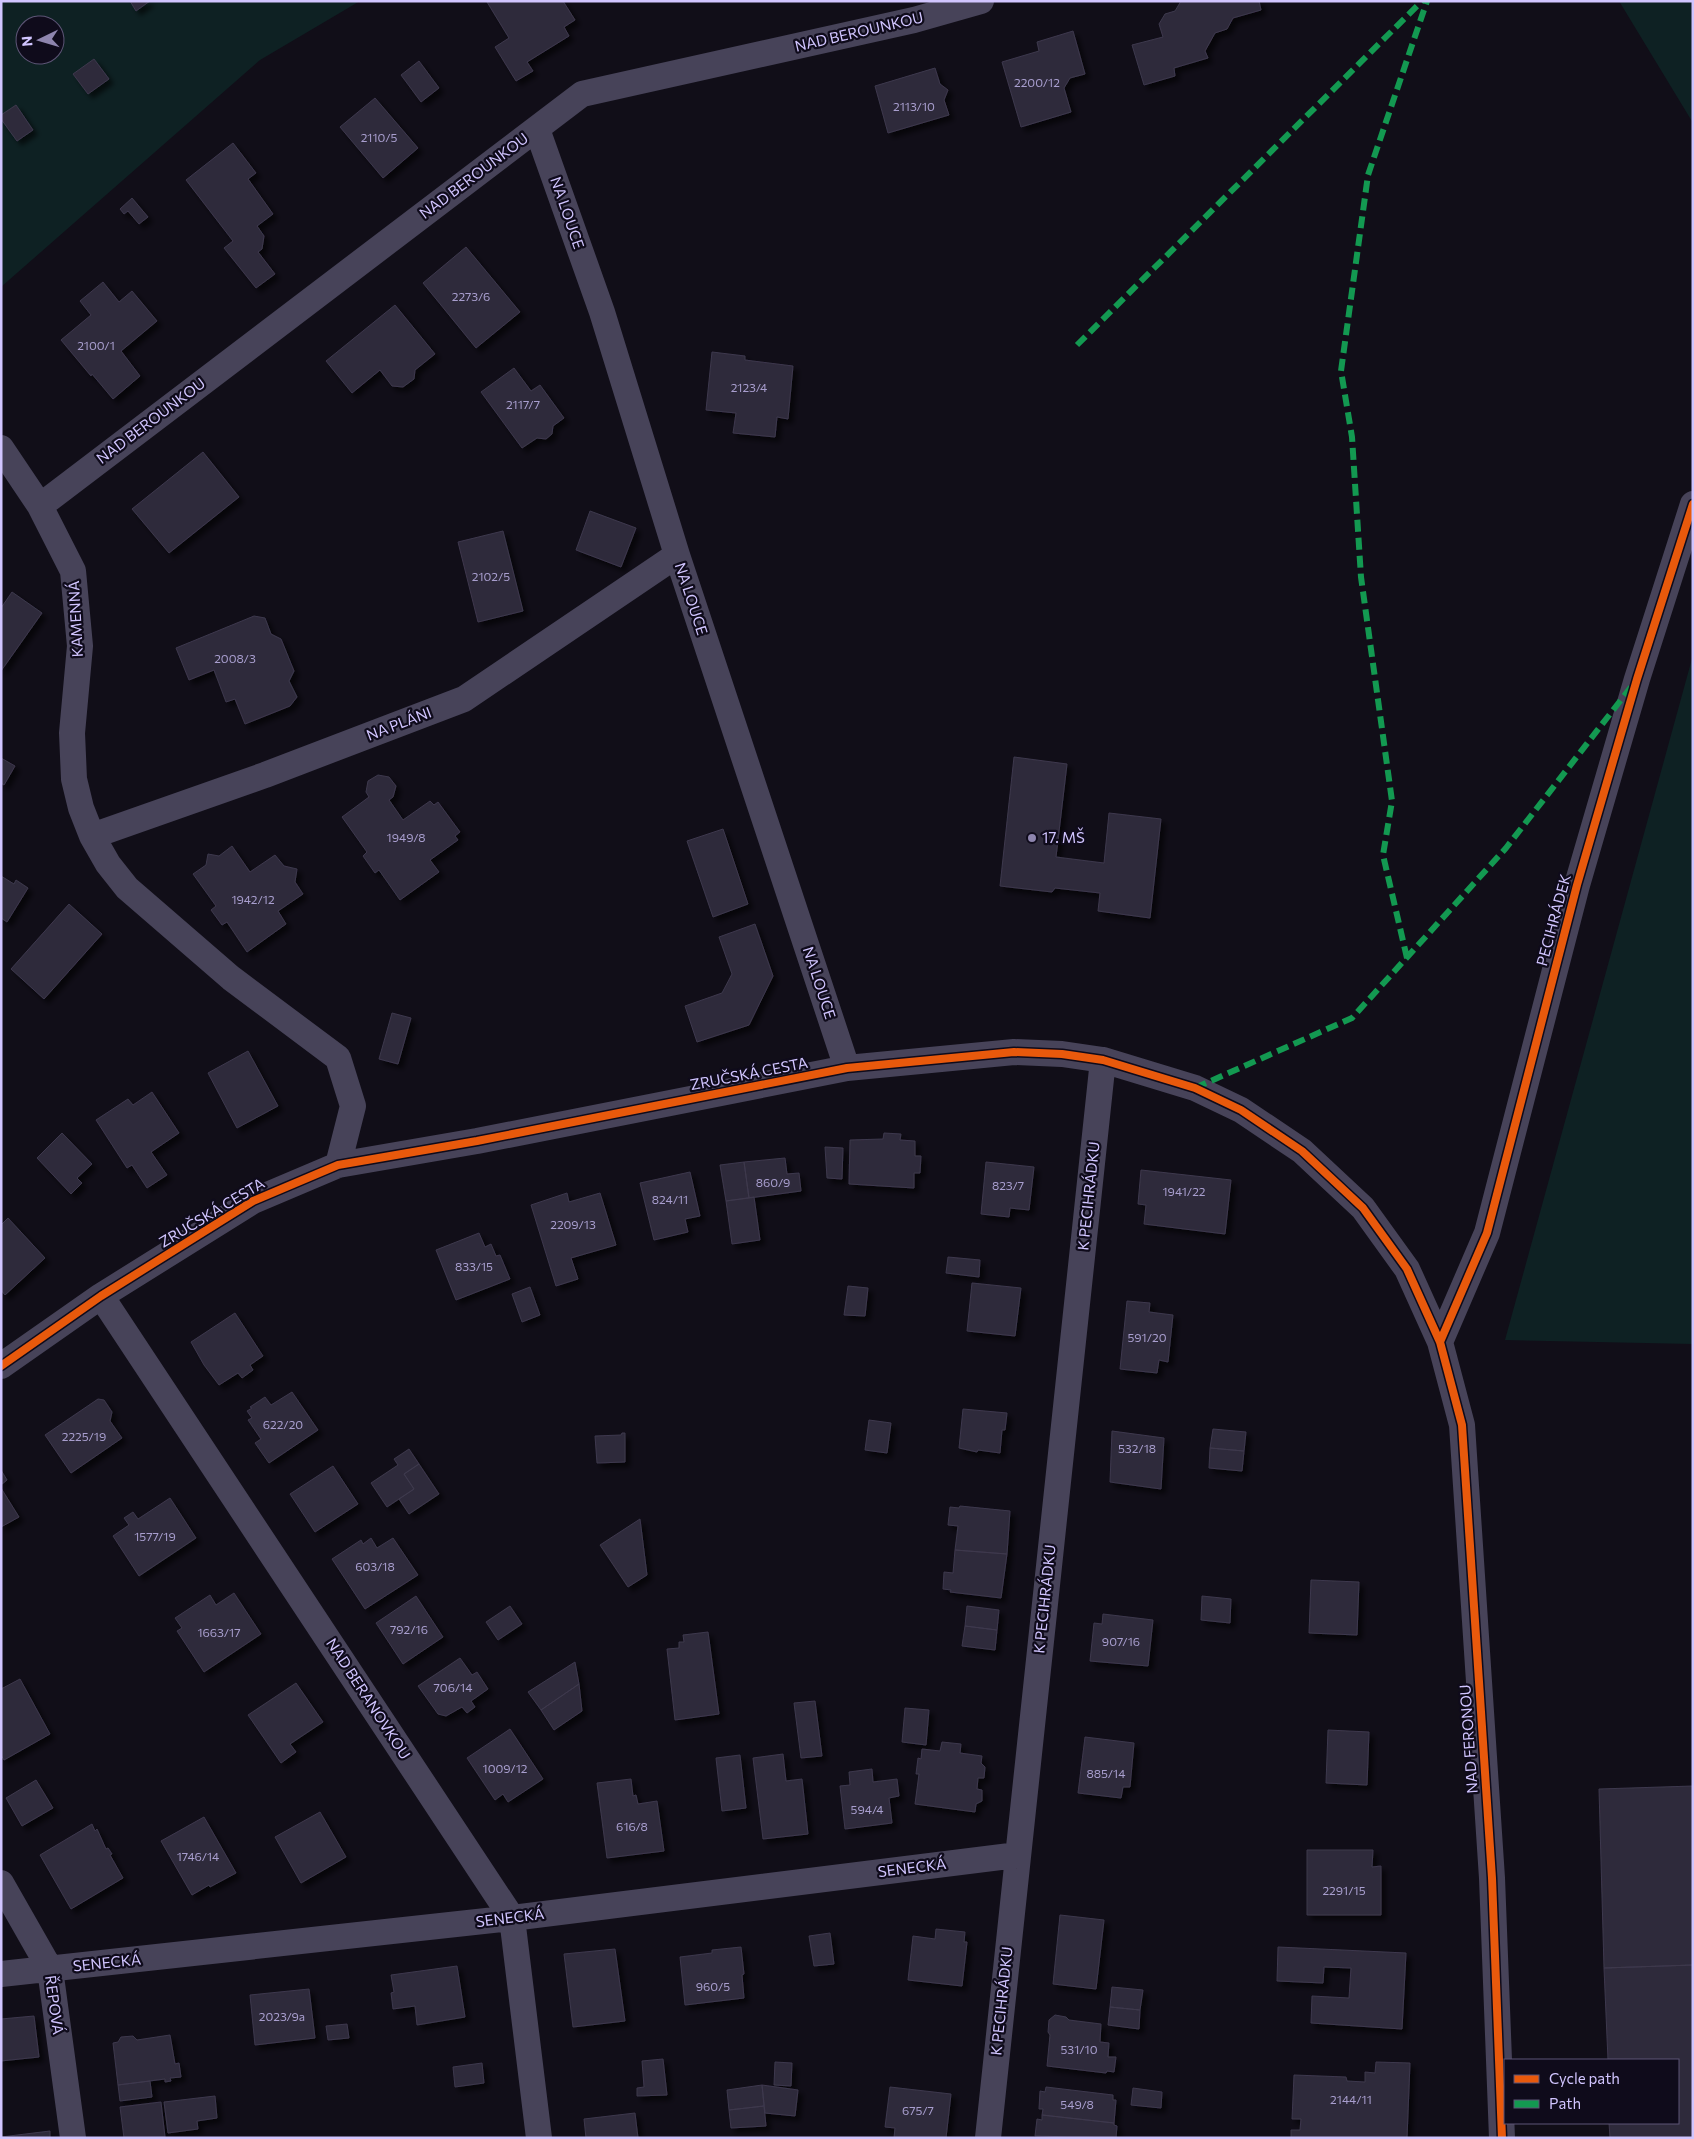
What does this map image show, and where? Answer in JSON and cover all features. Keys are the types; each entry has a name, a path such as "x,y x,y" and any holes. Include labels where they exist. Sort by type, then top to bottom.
{"street":[{"name":"NAD BEROUNKOU","path":"40,506 582,94 914,20 981,1"},
{"name":"NA LOUCE","path":"537,129 602,312 677,555 847,1068"},
{"name":"KAMENNÁ","path":"1,448 40,506 73,571 80,646 72,733 74,779 81,808 92,836"},
{"name":"PECIHRÁDEK","path":"1440,1342 1487,1233 1577,885 1637,679 1693,504"},
{"name":"NA PLÁNI","path":"92,836 265,775 464,700 677,555"},
{"path":"92,836 108,864 127,888 230,978 338,1058 353,1106 338,1165"},
{"name":"ZRUČSKÁ CESTA","path":"1,1366 101,1296 253,1202 338,1165 477,1142 847,1068 1014,1052 1062,1054 1103,1060 1195,1088 1242,1110 1302,1151 1363,1208 1407,1269 1440,1342"},
{"name":"K PECIHRÁDKU","path":"988,2138 1103,1060"},
{"name":"NAD BERANOVKOU","path":"101,1296 512,1918 540,2138"},
{"name":"NAD FERONOU","path":"1440,1342 1462,1425 1492,1878 1502,2138"},
{"name":"SENECKÁ","path":"1,1974 512,1918 1018,1855"},
{"name":"ŘEPOVÁ","path":"1,1883 50,1969 73,2138"}],"shaded area":[{"path":"1,1 360,1 260,60 1,287"},
{"path":"1619,1 1693,1 1693,123"},
{"path":"1693,655 1693,1344 1505,1340"}],"building":[{"path":"130,1 150,1 136,11"},
{"path":"488,1 563,1 575,20 564,27 569,36 527,62 533,71 516,81 495,47 509,38"},
{"path":"1181,1 1259,1 1261,10 1233,18 1227,29 1215,33 1205,51 1208,58 1174,68 1175,76 1144,85 1132,45 1163,37 1159,24 1165,14 1175,11"},
{"path":"1073,31 1085,74 1070,78 1064,88 1071,112 1021,127 1002,62 1039,51 1037,42"},
{"path":"94,59 109,79 88,94 73,74"},
{"path":"419,61 439,88 421,102 401,75"},
{"path":"935,68 940,84 948,90 944,100 949,115 888,133 875,86"},
{"path":"375,98 418,148 383,178 340,127"},
{"path":"16,105 33,130 17,141 1,119 1,115"},
{"path":"233,143 256,173 248,179 273,214 257,226 264,236 262,249 258,252 275,274 256,288 224,248 233,241 186,180"},
{"path":"132,198 148,217 139,224 128,211 124,214 120,209"},
{"path":"466,247 520,312 476,348 423,283"},
{"path":"103,282 119,302 132,291 157,321 121,351 140,376 113,399 61,340 91,315 80,301"},
{"path":"395,305 435,354 415,370 414,379 403,387 392,386 380,370 352,393 326,361"},
{"path":"712,352 745,356 745,360 793,366 788,419 777,417 775,437 733,433 736,413 706,410"},
{"path":"514,368 531,391 540,385 564,418 553,426 552,434 546,439 537,438 522,448 481,392"},
{"path":"203,452 239,497 169,553 132,509"},
{"path":"590,511 636,528 621,567 576,550"},
{"path":"503,531 523,611 478,622 458,542"},
{"path":"12,592 42,613 1,671 1,608"},
{"path":"254,616 265,618 271,634 281,639 294,671 289,681 297,697 290,706 245,724 235,699 226,702 214,670 189,680 176,648"},
{"name":"17. MŠ","path":"1014,757 1067,764 1056,857 1104,863 1109,813 1161,819 1150,918 1098,911 1100,893 1055,888 1052,892 1000,886"},
{"path":"1,758 15,766 4,785 1,783"},
{"path":"378,775 389,777 396,786 393,797 389,800 403,820 430,801 434,805 438,802 460,832 455,836 458,840 430,860 439,872 400,900 379,870 375,873 363,856 367,852 342,817 369,797 366,792 368,781"},
{"path":"723,829 748,904 713,917 687,841"},
{"path":"232,846 250,872 275,855 284,866 297,869 295,882 303,894 278,911 286,924 247,952 227,922 222,925 211,910 216,906 193,874 206,865 208,854 219,856"},
{"path":"1,876 14,884 16,880 28,888 7,922 1,918"},
{"path":"69,904 102,934 44,999 11,969"},
{"path":"755,924 773,976 749,1025 697,1042 685,1006 722,993 732,974 719,937"},
{"path":"392,1013 411,1018 398,1064 379,1059"},
{"path":"248,1051 278,1106 237,1128 208,1073"},
{"path":"152,1092 179,1133 151,1152 167,1175 147,1188 132,1165 127,1168 96,1120 128,1099 133,1105"},
{"path":"62,1133 92,1164 77,1178 82,1183 71,1194 37,1158"},
{"path":"884,1133 901,1134 900,1140 915,1141 915,1156 921,1156 920,1173 914,1173 914,1188 849,1184 850,1140 883,1139"},
{"path":"825,1147 843,1148 842,1179 827,1178"},
{"path":"785,1158 787,1174 799,1173 801,1191 749,1198 744,1162"},
{"path":"744,1162 749,1198 726,1201 720,1165"},
{"path":"986,1162 1034,1167 1029,1210 1010,1208 1009,1217 981,1214"},
{"path":"1141,1170 1231,1180 1225,1234 1144,1224 1146,1205 1138,1204"},
{"path":"690,1172 700,1216 685,1219 688,1232 654,1240 640,1183"},
{"path":"567,1193 569,1202 600,1193 616,1245 571,1258 578,1279 556,1286 531,1205"},
{"path":"754,1197 760,1240 732,1244 726,1201"},
{"path":"8,1218 45,1258 5,1295 1,1290 1,1225"},
{"path":"479,1233 485,1247 491,1244 496,1256 500,1255 510,1279 456,1300 436,1250"},
{"path":"948,1257 980,1260 979,1277 946,1273"},
{"path":"972,1283 1021,1288 1015,1336 967,1331"},
{"path":"848,1286 868,1288 865,1316 844,1315"},
{"path":"530,1287 540,1315 522,1322 512,1294"},
{"path":"1127,1301 1150,1303 1149,1312 1173,1315 1168,1362 1159,1360 1157,1373 1120,1369"},
{"path":"235,1313 263,1356 250,1365 253,1370 242,1378 238,1373 219,1385 204,1365 191,1342"},
{"path":"292,1392 318,1430 269,1463 255,1443 261,1439 248,1420 252,1418 247,1411 265,1397 271,1405"},
{"path":"98,1399 104,1400 112,1412 110,1421 122,1438 71,1473 45,1435"},
{"path":"963,1409 1007,1413 1005,1430 1002,1430 1000,1453 978,1450 977,1452 959,1448"},
{"path":"869,1420 891,1423 887,1453 865,1450"},
{"path":"1213,1429 1246,1432 1244,1451 1210,1448"},
{"path":"1112,1431 1164,1438 1161,1489 1110,1482"},
{"path":"625,1433 625,1462 597,1463 595,1436 621,1435"},
{"path":"1210,1448 1244,1451 1242,1471 1209,1468"},
{"path":"409,1449 419,1464 404,1474 414,1489 387,1507 371,1483 398,1465 394,1459"},
{"path":"419,1464 439,1494 409,1514 399,1499 414,1489 404,1474"},
{"path":"333,1466 358,1504 315,1532 290,1494"},
{"path":"1,1470 7,1480 1,1485"},
{"path":"1,1488 19,1517 1,1527"},
{"path":"170,1498 196,1538 139,1576 113,1536 129,1525 124,1518 133,1512 138,1519"},
{"path":"960,1506 1010,1511 1007,1554 955,1550 958,1526 948,1525 950,1507 959,1508"},
{"path":"640,1519 647,1575 628,1587 600,1545"},
{"path":"371,1538 377,1548 393,1538 418,1575 365,1609 332,1559 361,1540 363,1544"},
{"path":"955,1550 1007,1554 1001,1598 950,1592 951,1590 943,1589 944,1572 953,1573"},
{"path":"1311,1580 1359,1582 1357,1635 1309,1633"},
{"path":"234,1593 261,1634 204,1672 177,1631 182,1628 175,1618 210,1595 216,1605"},
{"path":"416,1596 443,1637 403,1664 376,1623"},
{"path":"1202,1596 1231,1599 1230,1623 1201,1620"},
{"path":"510,1606 522,1624 498,1640 486,1622"},
{"path":"967,1606 999,1610 997,1630 965,1626"},
{"path":"1103,1614 1153,1620 1148,1666 1090,1661 1094,1623 1102,1624"},
{"path":"965,1626 997,1630 995,1650 962,1646"},
{"path":"708,1632 719,1714 675,1720 667,1649 679,1648 679,1642 684,1642 683,1635"},
{"path":"460,1658 472,1675 477,1672 488,1689 471,1701 475,1707 467,1713 462,1707 446,1716 438,1714 418,1686"},
{"path":"575,1662 579,1684 541,1710 528,1692"},
{"path":"20,1679 50,1734 4,1760 1,1755 1,1689"},
{"path":"296,1683 323,1722 290,1744 296,1752 281,1763 248,1715"},
{"path":"579,1684 582,1711 554,1730 541,1710"},
{"path":"815,1701 822,1756 801,1758 794,1703"},
{"path":"905,1708 929,1710 926,1745 902,1742"},
{"path":"510,1729 543,1779 508,1802 503,1794 495,1800 467,1758"},
{"path":"1328,1730 1369,1732 1367,1785 1326,1783"},
{"path":"1085,1737 1134,1743 1130,1787 1123,1787 1121,1798 1078,1793"},
{"path":"942,1742 961,1744 960,1753 982,1756 981,1763 985,1767 984,1778 978,1778 977,1789 982,1790 982,1801 976,1804 975,1812 915,1804 919,1774 916,1774 918,1758 921,1759 922,1749 940,1751"},
{"path":"783,1754 786,1781 802,1779 808,1834 763,1839 753,1758"},
{"path":"740,1755 746,1808 722,1811 716,1758"},
{"path":"872,1769 873,1782 897,1779 899,1796 889,1798 892,1823 845,1829 840,1786 850,1785 849,1772"},
{"path":"631,1779 633,1796 636,1795 638,1804 657,1801 664,1851 607,1858 597,1783"},
{"path":"36,1780 53,1808 22,1826 6,1798"},
{"path":"1693,1786 1693,1965 1604,1968 1599,1789"},
{"path":"320,1812 346,1857 301,1883 275,1837"},
{"path":"204,1817 236,1873 192,1895 161,1841"},
{"path":"92,1824 95,1831 97,1829 106,1849 108,1848 112,1854 110,1855 123,1878 71,1909 40,1855"},
{"path":"1307,1850 1373,1850 1372,1867 1381,1866 1381,1915 1307,1915"},
{"path":"1060,1915 1104,1920 1096,1989 1053,1984"},
{"path":"936,1929 965,1932 964,1942 967,1942 962,1986 908,1980 913,1936 935,1939"},
{"path":"830,1933 834,1964 814,1966 809,1936"},
{"path":"741,1947 744,1998 685,2005 680,1957 712,1953 712,1950"},
{"path":"1278,1947 1406,1953 1402,2029 1311,2023 1312,1996 1349,1998 1351,1968 1324,1967 1323,1983 1277,1981"},
{"path":"615,1949 625,2021 573,2027 564,1954"},
{"path":"1693,1965 1693,2138 1610,2138 1609,2124 1679,2124 1679,2059 1608,2059 1604,1968"},
{"path":"457,1966 465,2017 417,2025 415,2006 393,2009 391,1993 394,1992 391,1975"},
{"path":"1112,1987 1143,1990 1140,2010 1110,2007"},
{"path":"309,1989 315,2038 255,2045 250,1995"},
{"path":"1110,2007 1140,2010 1139,2029 1108,2025"},
{"path":"1055,2015 1066,2017 1069,2020 1101,2024 1100,2042 1109,2043 1108,2057 1116,2057 1114,2072 1107,2071 1106,2073 1047,2066 1050,2035 1048,2032 1049,2020"},
{"path":"34,2016 39,2057 1,2061 1,2019"},
{"path":"347,2024 349,2038 328,2040 326,2026"},
{"path":"170,2035 175,2064 179,2063 181,2077 170,2078 171,2081 165,2082 165,2079 118,2085 113,2043 118,2042 121,2037 133,2036 137,2040"},
{"path":"663,2059 667,2095 637,2096 637,2088 644,2087 642,2061"},
{"path":"775,2062 792,2063 791,2086 774,2085"},
{"path":"1376,2062 1410,2063 1407,2138 1291,2138 1291,2130 1300,2130 1301,2119 1292,2119 1294,2075 1346,2077 1347,2081 1365,2082 1365,2072 1375,2073"},
{"path":"482,2063 484,2083 455,2087 453,2067"},
{"path":"150,2081 152,2097 120,2101 118,2085"},
{"path":"762,2085 764,2106 729,2110 727,2090"},
{"path":"762,2085 798,2090 795,2116 765,2113"},
{"path":"890,2087 951,2094 946,2138 894,2138 895,2128 885,2127"},
{"path":"1046,2087 1113,2095 1113,2100 1116,2100 1114,2123 1042,2115 1043,2109 1039,2109 1040,2091 1045,2092"},
{"path":"1133,2088 1162,2092 1161,2108 1131,2105"},
{"path":"215,2096 217,2118 197,2121 198,2129 168,2133 164,2102"},
{"path":"161,2102 165,2137 124,2138 120,2107"},
{"path":"764,2106 766,2126 731,2128 729,2110"},
{"path":"635,2113 638,2138 586,2138 584,2119"},
{"path":"1042,2115 1114,2123 1117,2126 1116,2138 1035,2136 1037,2119 1042,2120"},
{"path":"50,2131 50,2138 1,2137"}],"marked path":[{"path":"1077,345 1422,1"},
{"path":"1407,958 1383,855 1392,801 1361,577 1352,437 1341,371 1368,175 1427,1"},
{"path":"1195,1088 1352,1018 1506,848 1631,687"}],"cycle path":[{"path":"1440,1342 1487,1233 1577,885 1637,679 1693,504"},
{"path":"1,1366 101,1296 253,1201 338,1165 477,1141 847,1068 1014,1052 1062,1054 1103,1060 1195,1088 1241,1110 1302,1151 1363,1208 1407,1269 1440,1342 1462,1425 1492,1878 1502,2138"}],"place":[{"name":"17. MŠ","path":"1032,838"}]}
